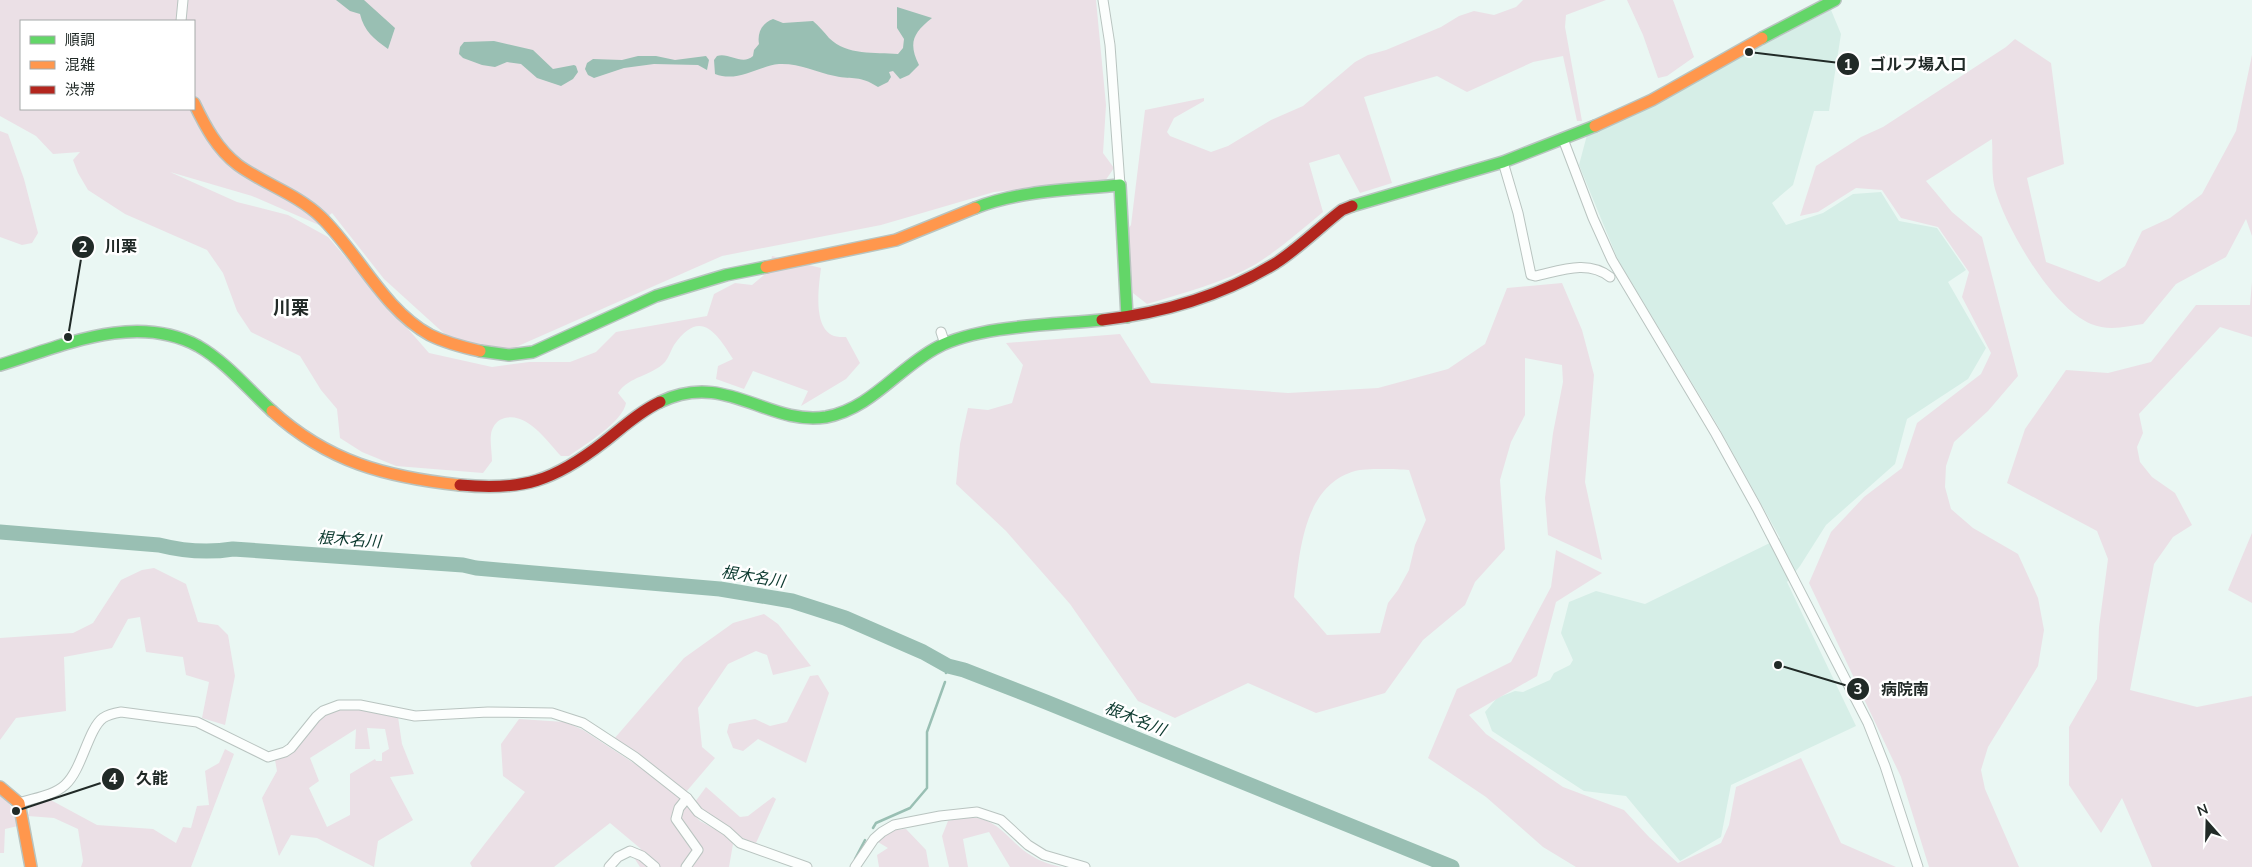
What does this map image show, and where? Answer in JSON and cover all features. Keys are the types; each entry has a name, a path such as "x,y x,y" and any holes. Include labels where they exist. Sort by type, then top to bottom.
{"street":[{"path":"181,20 183,0"},
{"path":"1103,0 1110,44 1128,317"},
{"path":"0,365 121,332 166,333 206,351 287,425 308,440 331,452 373,469 399,475 485,488 505,487 543,480 570,468 638,415 654,404 673,396 692,391 718,391 794,415 832,416 859,404 927,354 943,338 960,337 980,332 1128,317 1191,303 1244,282 1276,262 1331,218 1353,205 1503,162 1563,139 1652,100 1834,0"},
{"path":"195,105 216,143 237,164 308,205 322,218 390,302 405,317 426,332 449,344 508,356 525,355 542,349 656,296 685,286 726,275 896,240 987,203 1027,194 1120,185"},
{"path":"1563,139 1593,218 1612,260 1716,434 1757,508 1868,723 1885,766 1918,867"},
{"path":"1503,162 1518,213 1531,275 1535,276 1571,267 1581,267 1598,270 1610,277"},
{"path":"18,803 45,795 65,786 72,777 99,722 110,714 125,712 197,722 219,731 248,749 268,757 291,748 316,717 323,711 339,705 349,704 415,716 488,712 552,713 584,723 635,757 686,798 698,812 727,831 740,843 807,867"},
{"path":"0,788 18,803 31,867"},
{"path":"686,798 676,819 698,850 686,867"},
{"path":"860,866 874,839 894,825 940,816 977,812 1002,820 1028,845 1044,855 1085,867"},
{"path":"608,867 618,857 630,852 642,856 655,867"}],"shaded area":[{"path":"0,0 1096,0 1106,105 1103,153 1114,168 1105,181 994,192 881,225 722,256 507,351 449,338 384,279 332,213 319,225 252,196 170,172 237,202 288,215 328,237 429,353 492,367 529,362 570,362 596,352 616,332 707,316 714,294 735,283 752,285 769,271 772,256 821,268 819,305 822,324 834,336 846,337 860,363 846,379 801,406 808,391 753,371 744,389 716,379 718,366 733,359 714,333 700,326 692,328 683,334 660,367 634,379 623,387 618,393 626,403 618,418 584,446 569,456 561,456 535,428 519,419 511,417 502,419 496,423 492,430 492,461 483,473 396,466 362,452 340,438 337,409 321,390 300,356 251,332 237,311 223,273 207,250 125,214 88,190 73,160 80,152 53,154 36,136 0,116"},
{"path":"336,0 364,0 395,28 388,49 370,34 360,14 350,11"},
{"path":"1523,0 1606,0 1566,15 1565,27 1582,121 1577,121 1563,56 1533,62 1467,92 1437,76 1364,97 1392,183 1360,193 1339,154 1309,163 1323,212 1274,252 1256,264 1230,277 1147,304 1133,293 1128,229 1131,225 1145,110 1204,98 1204,101 1174,118 1167,132 1170,136 1211,152 1228,146 1271,120 1303,106 1355,62 1368,55 1386,50 1441,27 1459,16 1474,11 1494,15 1516,7"},
{"path":"1627,0 1673,0 1694,57 1667,76 1658,78 1643,35"},
{"path":"897,7 932,18 920,29 914,39 914,50 919,65 909,75 900,79 893,71 889,72 891,77 888,82 878,87 861,79 835,76 786,64 771,65 732,77 715,74 714,60 717,56 722,55 744,60 753,56 754,50 759,44 761,29 773,19 783,23 813,21 829,38 844,48 862,52 898,54 903,48 904,39 897,28"},
{"path":"1831,10 1841,34 1829,111 1814,111 1793,185 1772,203 1786,225 1823,213 1853,194 1881,192 1899,221 1937,228 1966,270 1948,282 1986,348 1968,379 1907,419 1895,464 1826,525 1800,566 1787,582 1856,726 1731,785 1721,837 1680,861 1626,796 1584,791 1492,731 1485,712 1497,698 1515,691 1523,692 1550,680 1554,673 1570,665 1573,660 1561,633 1569,602 1596,591 1645,604 1780,538 1718,426 1618,260 1579,165 1587,135"},
{"path":"2015,39 2051,63 2064,164 2027,178 2046,262 2099,282 2125,266 2142,231 2170,218 2202,194 2236,131 2252,55 2252,236 2246,219 2226,257 2176,284 2143,324 2117,328 2097,326 2076,315 2061,302 2046,285 2020,245 1995,189 1992,139 1926,181 1952,212 1982,237 2018,376 1988,411 1954,442 1946,466 1945,487 1951,509 1973,528 2018,554 2038,598 2044,630 2038,666 1988,747 1981,770 1985,789 2019,867 1929,867 1901,777 1809,583 1831,532 1864,497 1902,468 1917,423 1981,374 1991,353 1962,297 1969,272 1938,227 1901,218 1882,190 1856,188 1818,212 1800,216 1816,166 1861,137 1883,127 2006,47"},
{"path":"494,41 533,50 553,69 574,65 578,72 573,79 561,86 537,78 521,64 507,62 495,67 482,65 463,58 459,54 460,47 464,42"},
{"path":"638,56 656,56 675,60 706,56 709,60 707,70 698,65 654,64 624,68 594,78 588,75 585,69 587,63 593,59 622,60"},
{"path":"0,131 8,134 24,179 38,233 32,243 22,245 0,237"},
{"path":"2252,282 2252,337 2220,327 2139,414 2143,433 2137,447 2140,462 2152,477 2175,493 2192,525 2173,537 2154,564 2130,690 2197,707 2252,696 2252,867 2152,867 2122,798 2101,833 2069,785 2069,727 2097,679 2099,627 2108,559 2097,531 2007,483 2025,429 2066,370 2108,373 2151,362 2196,305 2250,305"},
{"path":"1562,283 1582,330 1594,375 1585,482 1602,560 1548,535 1545,498 1553,433 1563,382 1562,365 1525,358 1525,415 1511,442 1500,480 1505,549 1475,582 1465,605 1423,640 1385,693 1316,713 1248,683 1175,718 1138,701 1070,604 1006,531 956,484 960,444 968,408 988,410 1012,403 1023,365 1006,343 1120,334 1151,383 1288,393 1378,388 1448,369 1485,344 1507,288","holes":["1360,470 1409,470 1426,520 1415,545 1409,570 1388,603 1380,633 1327,635 1294,597 1302,541 1307,523 1314,506 1324,491 1338,479"]},
{"path":"2252,533 2252,603 2228,590"},
{"path":"1556,550 1602,573 1556,602 1537,676 1469,715 1486,734 1563,787 1624,810 1649,837 1678,863 1721,843 1729,825 1736,787 1801,758 1841,843 1896,867 1576,867 1543,847 1486,797 1428,758 1457,689 1511,662 1551,587"},
{"path":"154,568 186,584 198,622 218,625 228,635 235,676 225,725 202,718 209,682 186,675 183,657 146,652 140,617 128,619 112,648 64,657 66,711 16,718 0,740 0,638 73,633 93,623 121,580 142,570"},
{"path":"764,614 778,624 811,666 773,675 767,655 756,651 728,664 698,708 702,747 715,758 686,792 657,768 614,739 684,658 733,623"},
{"path":"818,675 829,693 806,763 758,739 743,751 733,748 727,732 729,724 755,719 770,726 787,722 810,676"},
{"path":"354,707 398,717 402,744 414,774 390,777 413,820 378,841 374,867 317,838 291,835 279,856 262,798 277,771 275,760 296,749 324,715 341,708","holes":["367,728 385,729 389,749 382,753 382,761 376,761 375,759 350,774 350,815 327,827 309,788 319,781 310,758 356,729 355,749 370,749"]},
{"path":"519,719 565,722 583,730 652,775 678,797 700,821 724,834 733,844 729,867 640,867 633,856 641,849 610,823 554,867 472,867 470,863 525,792 503,776 501,744"},
{"path":"225,749 234,754 191,867 81,867 83,861 78,829 54,818 28,816 31,804 47,798 97,825 153,829 176,843 183,827 191,828 197,806 209,805 205,771 219,763"},
{"path":"706,787 740,817 748,816 773,797 776,799 756,843 723,827 695,802"},
{"path":"0,794 9,803 18,826 5,829 4,853 0,853"},
{"path":"966,817 978,818 995,825 1032,856 1062,867 1010,867 989,832 963,839 968,867 949,867 942,836 948,821"},
{"path":"906,829 926,850 929,867 879,867 877,855 888,848 878,842 893,830"}],"waterway":[{"name":"根木名川","path":"0,532 159,545 196,551 233,549 463,565 476,568 720,589 792,601 845,618 923,652 948,666 964,670 1046,702 1452,867"},
{"name":"根木名川","path":"946,673 948,666"},
{"path":"873,828 876,823 910,808 927,788 927,732 945,682"},
{"path":"855,859 865,840"}],"traffic: fast":[{"path":"1762,38 1835,0"},
{"path":"1352,206 1503,162 1595,126"},
{"path":"975,208 1028,194 1120,185 1127,317"},
{"path":"480,351 509,355 533,352 656,296 726,275 766,267"},
{"path":"660,402 684,394 705,392 726,395 784,414 805,418 826,417 842,413 857,406 924,355 955,340 975,334 1018,327 1102,320"},
{"path":"0,365 48,349 99,336 124,332 149,332 174,336 208,352 272,411"}],"traffic: slow":[{"path":"1595,126 1652,100 1762,38"},
{"path":"195,105 212,137 224,152 248,172 291,195 321,217 385,296 413,324 442,340 480,351"},
{"path":"766,267 896,240 975,208"},
{"path":"272,411 315,443 359,464 407,477 460,485"},
{"path":"0,787 19,803 31,867"}],"traffic: jam":[{"path":"1102,320 1170,308 1235,285 1276,263 1342,210 1352,206"},
{"path":"460,485 502,486 520,484 553,474 586,455 638,415 660,402"}],"place":[{"name":"ゴルフ場入口","path":"1749,52"},
{"name":"川栗","path":"68,337"},
{"name":"病院南","path":"1778,665"},
{"name":"久能","path":"16,811"}],"district":[{"name":"川栗","path":"291,308"}]}
